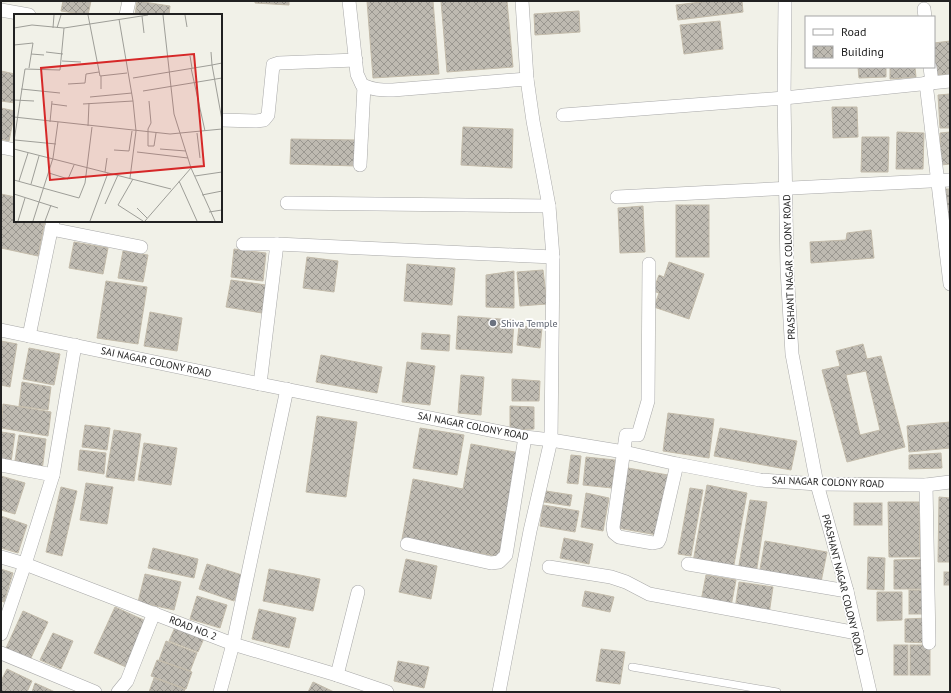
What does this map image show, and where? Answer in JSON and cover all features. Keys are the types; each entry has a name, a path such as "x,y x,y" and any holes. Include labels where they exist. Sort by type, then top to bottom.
{"street":[{"path":"126,14 129,1"},
{"path":"349,1 357,74 362,85 364,86 375,90 393,90 527,79"},
{"path":"499,692 533,517 551,440 553,257 549,206 533,122 527,79 522,1"},
{"name":"PRASHANT NAGAR COLONY ROAD","path":"786,1 784,98 787,269 792,354 817,484 847,591 870,692"},
{"path":"1,10 23,14"},
{"path":"222,120 264,120 268,115 273,65 279,63 356,60"},
{"path":"930,68 929,83 937,181 950,284"},
{"path":"563,115 784,98 950,81"},
{"path":"360,165 364,86"},
{"path":"1,147 14,150"},
{"path":"617,197 950,180"},
{"path":"287,203 549,206"},
{"path":"29,336 52,225 141,247"},
{"path":"243,244 277,244 553,257"},
{"path":"260,384 277,244"},
{"path":"649,264 648,401 638,435 626,435 613,527 614,533 619,537 653,543 658,542 677,464"},
{"name":"SAI NAGAR COLONY ROAD","path":"1,330 525,437 624,452 760,480 817,484 926,485 950,482"},
{"path":"1,634 53,475 75,345"},
{"path":"220,692 233,644 287,389"},
{"path":"407,544 491,564 499,562 506,555 525,437"},
{"path":"1,465 53,475"},
{"path":"926,485 929,643"},
{"path":"512,513 533,517"},
{"name":"ROAD NO. 2","path":"1,557 25,564 233,644 337,674 356,687 386,692"},
{"path":"688,564 847,591"},
{"path":"550,567 611,577 626,582 649,594 857,633"},
{"path":"337,674 358,592"},
{"path":"118,692 127,681 154,613"},
{"path":"1,653 95,692"}],"lane":[{"path":"632,667 777,692"}],"building":[{"path":"63,1 91,1 88,14 61,11"},
{"path":"137,1 170,6 169,14 135,14"},
{"path":"255,1 289,1 289,5 255,3"},
{"path":"367,1 433,1 439,74 373,78"},
{"path":"441,1 507,1 513,67 447,72"},
{"path":"709,1 742,1 743,12 678,20 676,5"},
{"path":"579,11 580,32 535,35 534,14"},
{"path":"720,21 723,49 684,54 680,25"},
{"path":"950,41 950,74 936,75 935,43"},
{"path":"858,68 886,68 886,77 859,78"},
{"path":"890,68 915,68 916,77 890,79"},
{"path":"1,71 14,74 14,103 1,101"},
{"path":"950,94 950,128 940,128 938,95"},
{"path":"832,107 857,107 858,137 833,138"},
{"path":"1,108 14,111 9,141 1,139"},
{"path":"463,127 513,129 512,168 461,165"},
{"path":"897,132 924,133 923,169 896,169"},
{"path":"950,132 950,164 941,165 940,133"},
{"path":"862,137 889,137 888,172 861,172"},
{"path":"291,139 357,140 356,166 290,164"},
{"path":"945,189 950,189 950,216 948,216"},
{"path":"1,194 14,197 14,222 45,222 38,256 1,248"},
{"path":"676,205 709,205 709,257 676,257"},
{"path":"643,206 645,252 620,253 618,208"},
{"path":"871,230 874,258 811,263 810,242 846,240 847,233"},
{"path":"74,242 108,248 103,274 69,268"},
{"path":"234,249 266,253 263,281 231,277"},
{"path":"123,251 148,255 143,282 118,278"},
{"path":"307,257 338,261 334,292 303,288"},
{"path":"669,262 704,274 689,319 654,307 659,293 653,291 659,275 664,277"},
{"path":"407,264 455,268 452,305 404,301"},
{"path":"543,270 547,304 520,306 517,272"},
{"path":"514,271 514,308 486,307 486,275"},
{"path":"231,280 266,285 262,313 226,307"},
{"path":"106,281 147,287 138,344 97,338"},
{"path":"150,312 182,318 177,351 144,346"},
{"path":"458,316 514,320 512,353 456,349"},
{"path":"519,326 542,328 540,348 517,345"},
{"path":"422,333 450,335 449,351 421,349"},
{"path":"1,341 17,344 10,387 1,385"},
{"path":"863,344 867,359 881,356 905,447 847,462 822,370 840,366 836,351","holes":["866,371 880,430 860,435 846,375"]},
{"path":"29,348 60,354 54,385 23,379"},
{"path":"321,355 382,367 377,393 316,382"},
{"path":"407,362 435,366 430,405 402,402"},
{"path":"461,375 484,377 481,415 458,413"},
{"path":"512,379 540,381 539,401 512,401"},
{"path":"22,382 51,387 48,410 19,406"},
{"path":"3,404 51,412 48,436 1,428"},
{"path":"510,406 534,407 534,429 510,430"},
{"path":"668,413 714,419 709,458 663,451"},
{"path":"317,416 357,422 346,497 306,492"},
{"path":"950,422 950,448 909,452 907,426"},
{"path":"85,425 110,428 107,450 82,447"},
{"path":"420,428 464,435 457,475 413,468"},
{"path":"720,428 797,441 791,470 714,456"},
{"path":"114,430 141,434 134,481 106,477"},
{"path":"1,432 15,434 11,462 1,461"},
{"path":"19,435 46,439 42,471 14,467"},
{"path":"144,443 177,448 171,485 138,480"},
{"path":"471,444 520,453 501,557 402,539 413,479 463,489"},
{"path":"80,450 106,453 104,474 78,470"},
{"path":"941,453 942,468 909,469 909,455"},
{"path":"571,455 581,456 578,484 567,483"},
{"path":"586,457 615,460 612,488 583,485"},
{"path":"628,468 668,475 657,535 618,528"},
{"path":"1,476 25,483 15,514 1,510"},
{"path":"86,483 113,487 107,524 80,520"},
{"path":"707,485 747,493 733,570 693,562"},
{"path":"61,487 77,491 62,556 46,552"},
{"path":"690,488 703,490 691,556 678,554"},
{"path":"546,491 572,495 570,506 544,502"},
{"path":"586,493 609,498 603,531 581,527"},
{"path":"939,497 950,498 950,562 938,562"},
{"path":"750,500 767,502 756,574 738,571"},
{"path":"888,502 919,502 920,557 889,557"},
{"path":"854,503 882,503 882,525 854,525"},
{"path":"543,505 579,511 575,532 540,526"},
{"path":"1,516 27,525 18,553 1,548"},
{"path":"564,538 593,544 589,564 560,558"},
{"path":"765,541 827,552 820,587 759,575"},
{"path":"153,548 198,559 194,578 148,568"},
{"path":"868,557 885,558 884,590 867,589"},
{"path":"406,559 437,566 431,599 399,592"},
{"path":"926,559 926,589 894,589 894,560"},
{"path":"207,564 242,575 234,601 199,589"},
{"path":"1,569 13,573 4,602 1,601"},
{"path":"269,569 320,579 313,611 263,601"},
{"path":"944,572 950,572 950,585 944,585"},
{"path":"145,574 181,582 174,610 138,602"},
{"path":"706,575 736,580 731,606 701,601"},
{"path":"739,582 773,587 769,614 735,609"},
{"path":"909,590 926,590 926,614 909,614"},
{"path":"585,591 614,597 610,612 582,606"},
{"path":"877,592 902,592 902,620 877,621"},
{"path":"197,596 227,605 220,628 190,619"},
{"path":"115,607 146,621 126,667 94,653"},
{"path":"259,609 296,618 289,648 252,639"},
{"path":"23,611 48,622 30,660 6,648"},
{"path":"928,618 929,643 905,642 905,619"},
{"path":"176,625 205,636 198,652 169,641"},
{"path":"53,633 73,641 61,669 40,660"},
{"path":"166,641 197,653 190,671 159,660"},
{"path":"894,645 908,645 908,675 894,675"},
{"path":"910,645 930,645 930,675 910,675"},
{"path":"601,649 625,652 620,684 596,681"},
{"path":"157,660 192,672 186,689 151,676"},
{"path":"398,661 429,667 424,688 394,681"},
{"path":"7,669 32,681 27,692 1,692 1,681"},
{"path":"154,678 185,689 184,692 149,692"},
{"path":"313,682 334,692 308,692"},
{"path":"35,683 55,692 32,692"}],"place":[{"name":"Shiva Temple","path":"493,323"}]}
